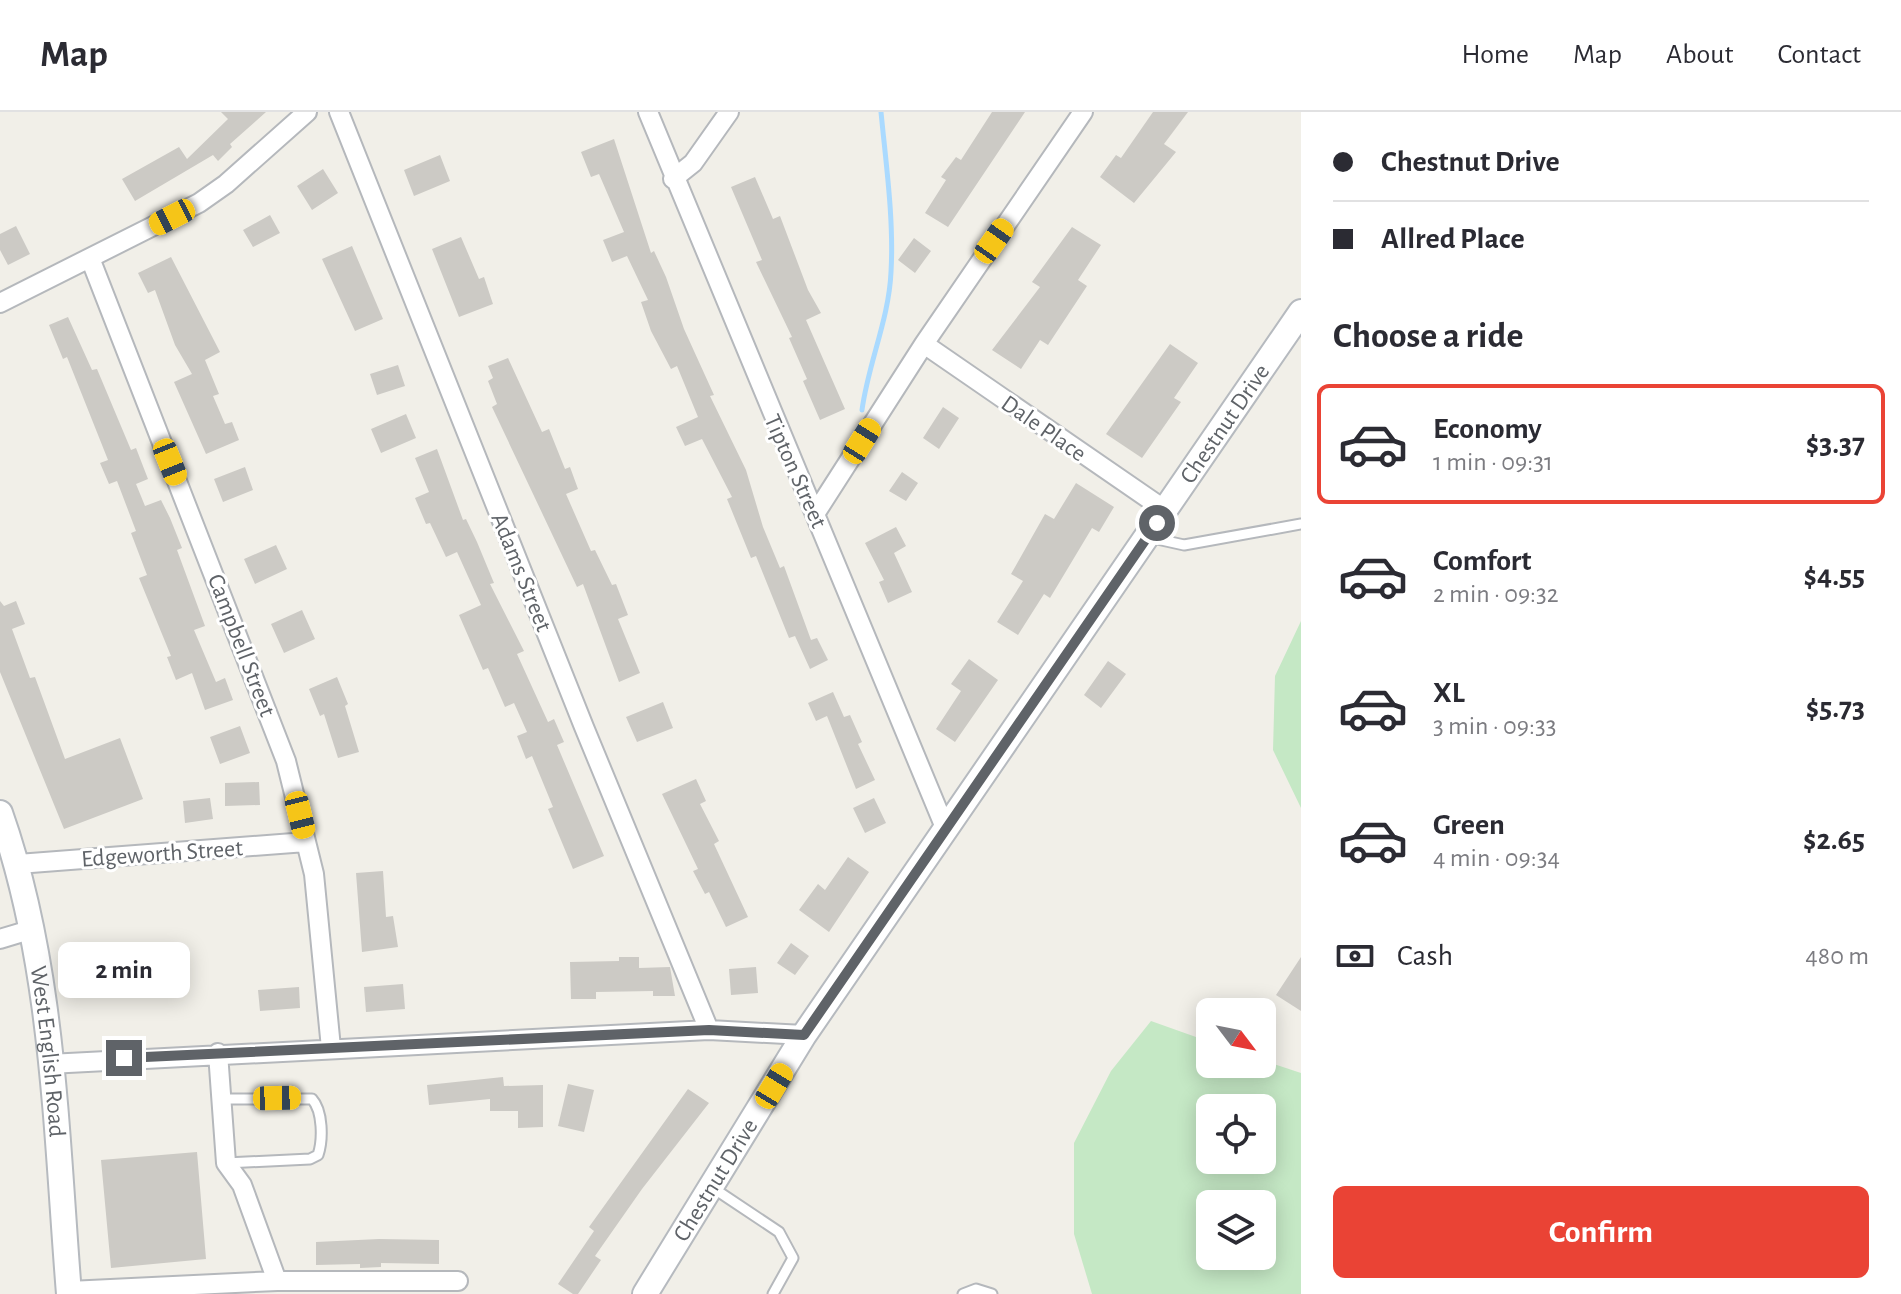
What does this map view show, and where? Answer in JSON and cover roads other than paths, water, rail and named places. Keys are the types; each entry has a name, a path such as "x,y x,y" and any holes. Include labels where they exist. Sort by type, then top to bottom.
{"street":[{"path":"0,303 199,203 226,184 307,112"},
{"name":"Adams Street","path":"339,112 578,712 709,1030"},
{"name":"Tipton Street","path":"648,112 673,179 946,830"},
{"path":"673,179 693,163 729,112"},
{"path":"815,514 924,344 1083,112"},
{"name":"Campbell Street","path":"90,258 286,761 314,874 331,1048"},
{"name":"Chestnut Drive","path":"645,1294 713,1188 804,1035 1301,312"},
{"name":"Dale Place","path":"924,344 1165,510"},
{"name":"West English Road","path":"0,813 18,864 33,929 49,1064 69,1293"},
{"name":"Edgeworth Street","path":"18,864 306,842"},
{"path":"0,939 33,929"},
{"path":"49,1064 709,1030 804,1035"},
{"path":"218,1053 226,1163 242,1185 277,1281"},
{"path":"69,1293 277,1281 458,1281"}],"lane":[{"path":"1148,537 1184,545 1301,524"},
{"path":"219,1099 306,1097 317,1105 322,1143 318,1155 310,1159 226,1163"},
{"path":"713,1188 779,1232 787,1242 793,1258 773,1294"},
{"path":"963,1294 976,1289 992,1294"}],"waterway":[{"path":"862,410 891,272 890,212 881,112"}]}
